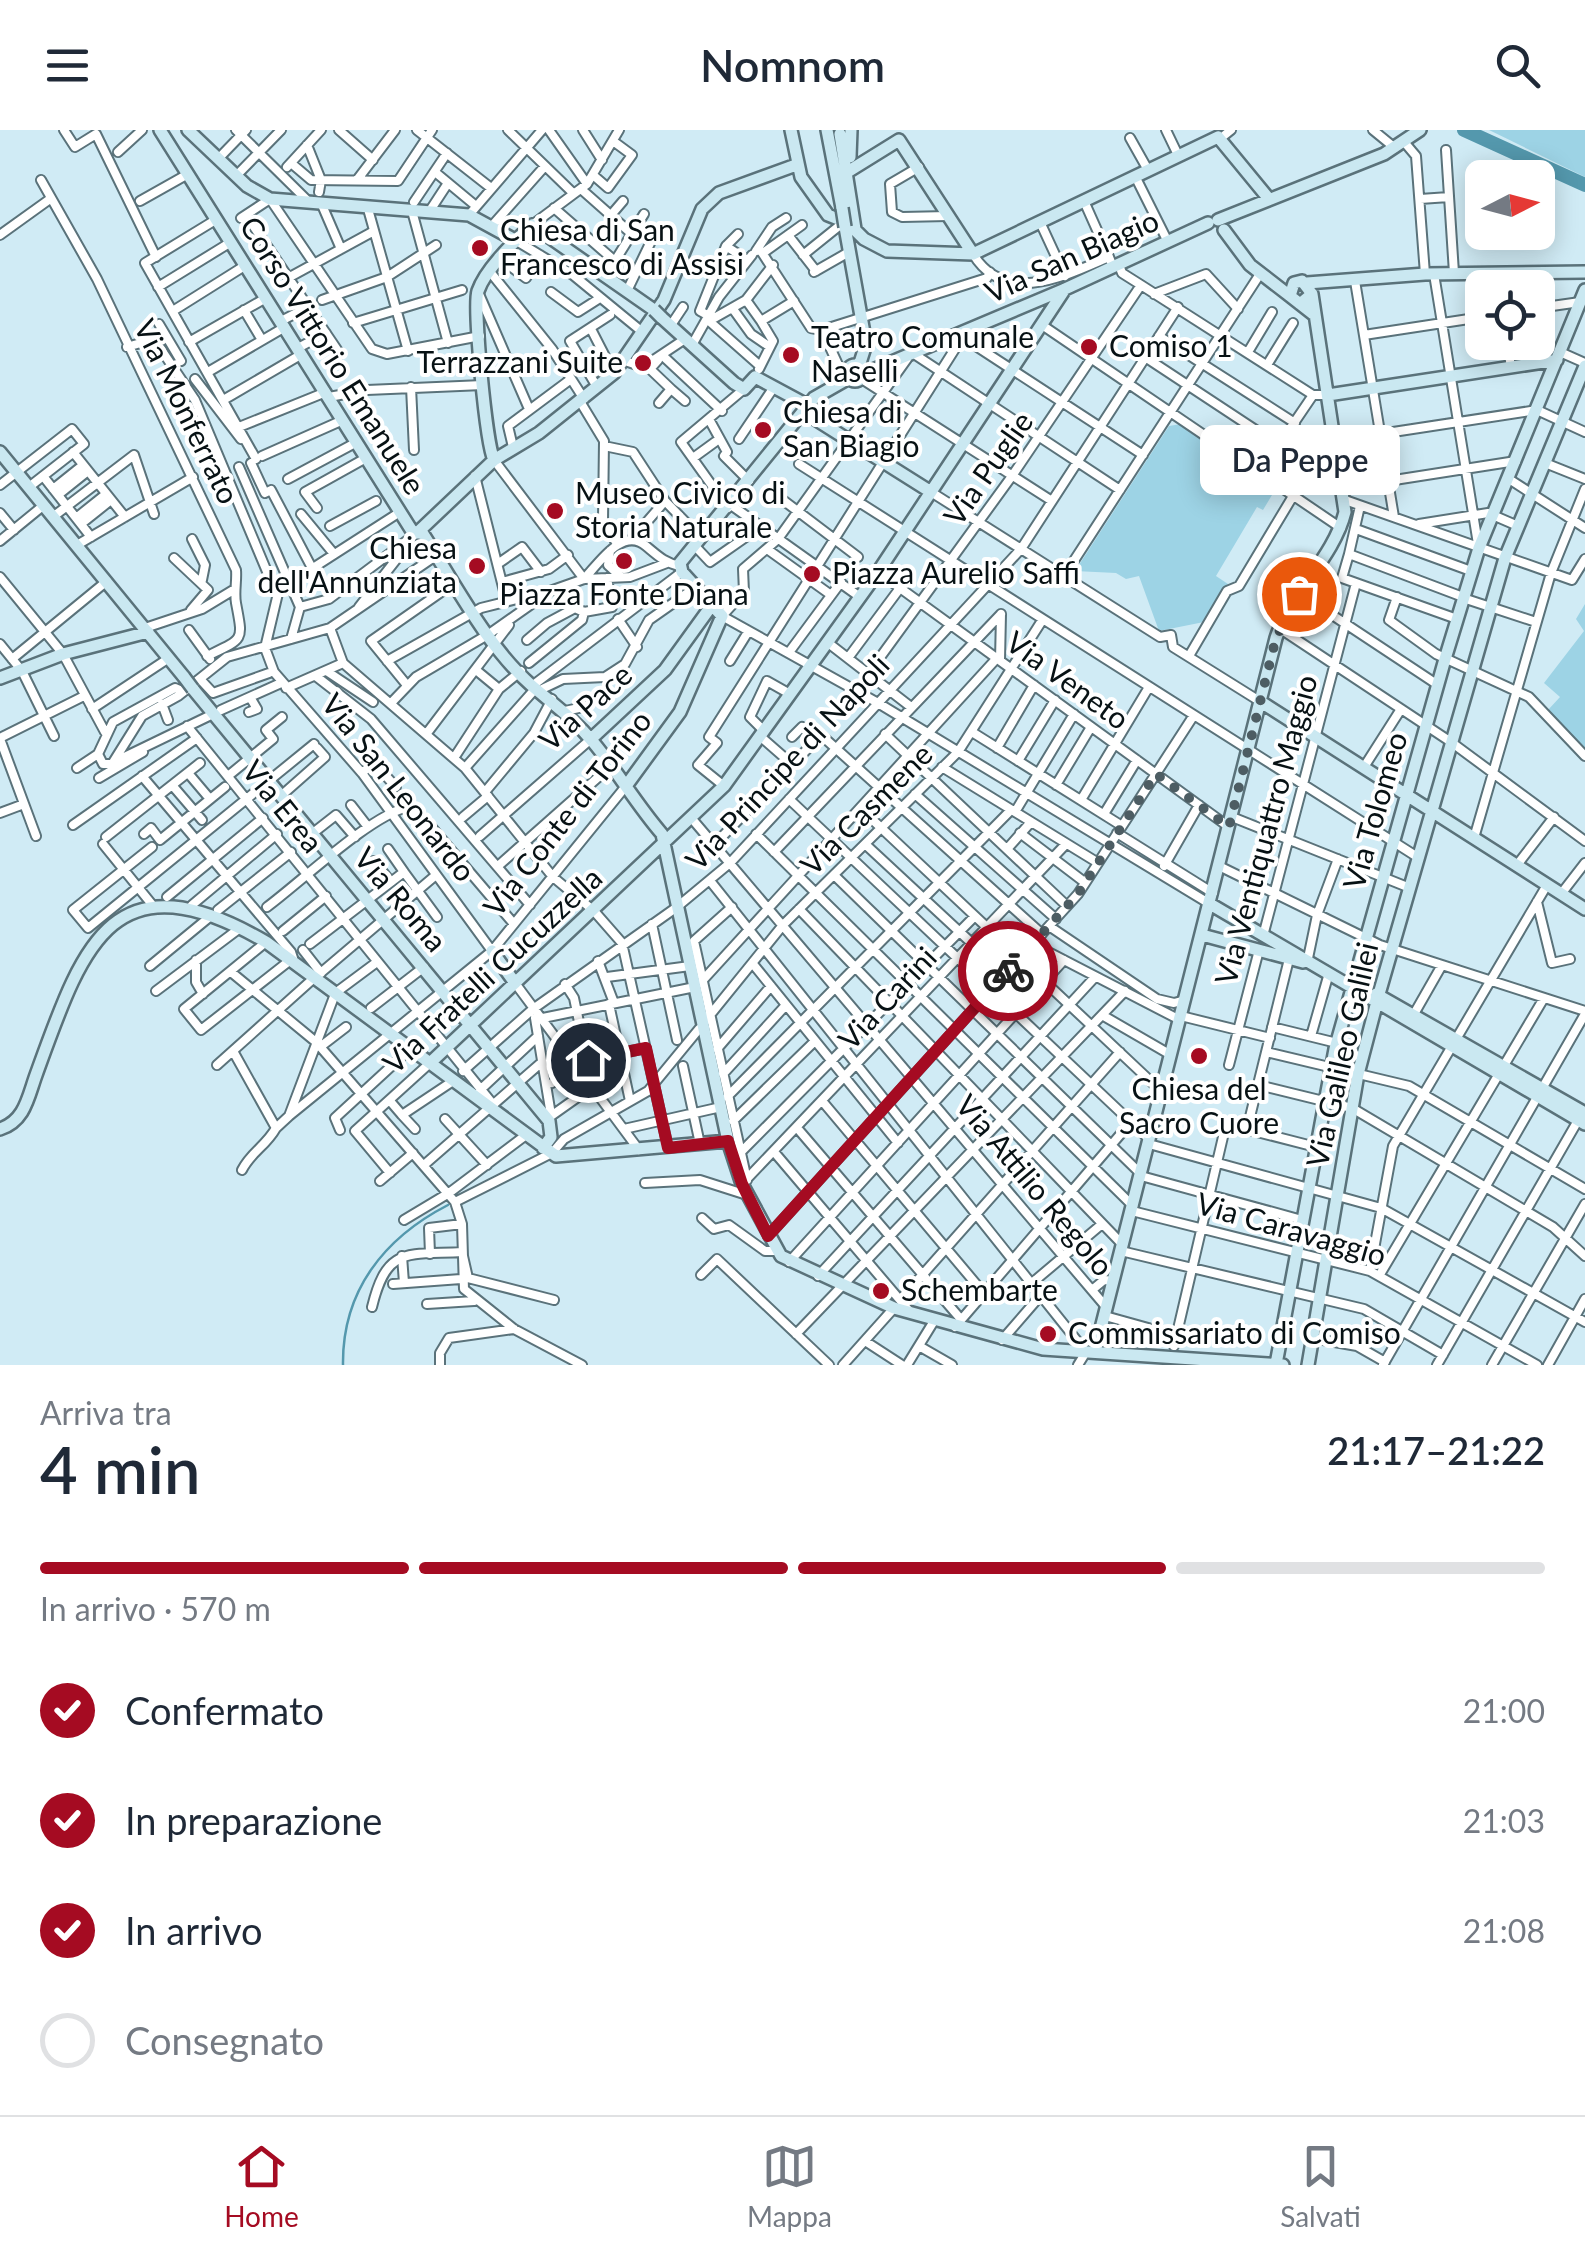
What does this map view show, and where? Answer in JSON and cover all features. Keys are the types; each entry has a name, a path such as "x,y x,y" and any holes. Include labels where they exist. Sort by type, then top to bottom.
{"street":[{"path":"66,130 75,147 96,134 156,257"},
{"path":"118,152 142,130"},
{"name":"Corso Vittorio Emanuele","path":"160,130 357,442 383,497 400,512 415,536 423,534 492,638 591,740 612,765 632,800 662,834 724,1102 728,1141 776,1251 818,1276 897,1304 913,1315 956,1322 1042,1350 1280,1364"},
{"path":"188,130 236,176 270,199 372,349 387,354 480,336"},
{"path":"236,176 281,130"},
{"path":"281,174 321,130"},
{"path":"339,130 373,160"},
{"path":"358,180 395,130"},
{"path":"417,130 430,134 447,154 490,188"},
{"path":"508,130 545,166 583,185 608,188 632,154 613,141"},
{"path":"340,354 244,216 270,199 368,209 473,210 546,130 583,185 633,235"},
{"path":"583,130 602,160"},
{"path":"583,581 494,460 483,385 478,292 514,240 583,185 619,130"},
{"path":"790,130 796,165 828,215 887,251 973,254 1218,134 1269,200"},
{"path":"1166,130 1178,155"},
{"path":"1373,130 1416,156 1429,274 1442,323 1479,548"},
{"path":"1078,1365 1091,1352 1106,1312 1279,628 1340,528 1344,494 1315,318 1294,290 1260,274 1220,228 1269,200 1400,146 1420,130"},
{"path":"218,160 241,132 281,174 318,201 341,249"},
{"path":"837,132 857,155 876,152"},
{"path":"837,132 848,186"},
{"path":"837,132 842,208 866,344 856,373"},
{"path":"291,163 311,180 398,182 430,134"},
{"path":"1130,138 1148,170"},
{"path":"849,171 900,140 973,254 990,272 1032,286 1065,283 1040,222"},
{"path":"307,145 321,180 318,201"},
{"path":"846,226 850,146"},
{"path":"1446,150 1454,273"},
{"path":"447,154 413,207 448,342"},
{"path":"358,609 415,536 475,476 582,401 627,358 664,300 702,210 719,193 796,165"},
{"path":"492,226 545,166"},
{"path":"919,167 890,184 892,212 902,217 950,216"},
{"path":"435,172 492,226 540,255 640,330"},
{"path":"140,201 188,174"},
{"path":"1135,176 1168,242"},
{"name":"Via Monferrato","path":"41,180 97,279 236,570 234,589 242,633 239,640 208,656"},
{"path":"429,212 448,183"},
{"path":"1420,199 1449,197"},
{"path":"0,235 50,200"},
{"path":"610,215 623,200"},
{"path":"1084,201 1122,272 1313,395 1373,390 1558,356 1585,364"},
{"path":"554,208 616,262"},
{"path":"368,209 408,350"},
{"path":"605,277 644,214"},
{"path":"627,358 643,366 689,342 772,227 786,218"},
{"path":"216,219 145,264 225,399 256,459 265,492 271,490 313,570"},
{"path":"532,225 660,315 740,391"},
{"path":"756,253 802,226"},
{"path":"803,255 846,226"},
{"name":"Via San Biagio","path":"676,567 807,409 856,373 911,355 1034,303 1065,283 1191,232 1220,228"},
{"path":"288,278 374,231"},
{"path":"627,291 655,233"},
{"path":"738,234 726,246 700,310 772,389 1160,638 1172,635 1173,646 1585,909"},
{"path":"788,235 814,272 849,252"},
{"path":"158,287 231,242"},
{"path":"322,300 387,277 436,245"},
{"path":"726,246 756,253 774,266 811,328 822,330 987,278 990,272"},
{"path":"502,260 526,278 540,255"},
{"path":"176,308 246,265"},
{"path":"710,318 746,300 774,266"},
{"path":"1555,272 1585,272"},
{"path":"491,273 571,379 606,444 603,504 613,548 608,565 620,576"},
{"path":"1251,288 1294,290 1465,273"},
{"path":"1154,294 1206,274 1238,309"},
{"path":"1064,576 1260,274"},
{"path":"1356,281 1394,518"},
{"name":"Via Fratelli Cucuzzella","path":"390,1172 355,1132 693,820 724,786 878,572 1012,371 1065,283"},
{"name":"Via Puglie","path":"868,674 952,562 1141,286"},
{"path":"353,323 462,290"},
{"path":"478,292 530,410"},
{"path":"552,292 578,312 600,298"},
{"path":"1555,303 1583,296"},
{"name":"Via Tolomeo","path":"1280,1364 1289,1292 1324,1101 1352,985 1479,548 1583,296"},
{"path":"189,342 266,298"},
{"path":"746,300 761,321 769,344 740,391 722,411 681,442 730,506 860,597"},
{"path":"761,321 794,301"},
{"path":"1034,303 1043,323 1092,360 1340,528"},
{"path":"208,372 262,340 308,306"},
{"path":"627,358 626,349 640,330 660,315 683,307"},
{"path":"733,308 751,334 769,344"},
{"name":"Via Principe di Napoli","path":"402,1115 458,1076 565,984 677,907 730,863 1021,550 1178,308"},
{"path":"244,310 262,340"},
{"path":"1248,352 1272,312"},
{"path":"598,388 570,341 610,315"},
{"path":"1364,335 1465,320"},
{"path":"1266,365 1293,323"},
{"path":"159,324 181,361"},
{"path":"591,329 609,364"},
{"path":"822,330 840,368 856,373 1052,501"},
{"path":"225,399 326,333"},
{"path":"724,786 698,764 716,743 708,737 915,413 960,334 1143,455"},
{"path":"1159,336 1294,422"},
{"path":"127,347 154,339 195,400 272,586 279,589 265,648"},
{"path":"662,354 650,369 685,401"},
{"path":"662,354 722,411"},
{"path":"911,355 1120,490"},
{"name":"Via Conte di Torino","path":"242,1170 251,1153 267,1144 289,1116 492,951 553,877 680,712 717,611 744,592 743,569 778,539 911,355"},
{"path":"1146,357 1360,506 1572,580 1585,559"},
{"path":"1510,360 1511,367"},
{"name":"Via Galileo Galilei","path":"1308,1365 1374,996 1419,858 1505,558 1585,364"},
{"path":"195,379 241,438"},
{"path":"513,447 508,426 571,379"},
{"path":"240,427 327,395 483,385"},
{"path":"411,387 414,450"},
{"path":"659,404 671,389"},
{"path":"749,481 724,456 772,389"},
{"path":"1260,474 1313,395"},
{"path":"1380,434 1536,410 1585,432"},
{"path":"256,459 343,420"},
{"path":"710,421 734,445"},
{"path":"0,485 72,428 84,444 29,487"},
{"path":"288,478 357,442"},
{"path":"692,458 716,442"},
{"path":"606,444 632,452 710,562 763,526"},
{"path":"49,446 61,462"},
{"path":"0,452 170,658 92,709"},
{"path":"73,452 124,517"},
{"path":"40,453 52,468"},
{"path":"54,516 134,455 154,514"},
{"path":"317,508 305,492 366,458"},
{"path":"1388,481 1516,461"},
{"path":"1545,463 1585,480"},
{"path":"800,464 1419,858"},
{"path":"56,492 86,468"},
{"path":"239,468 300,606 291,639"},
{"path":"43,476 91,537"},
{"path":"475,476 506,599"},
{"path":"77,545 193,477"},
{"path":"1508,478 1585,528"},
{"path":"1474,838 1551,573 1585,488"},
{"path":"775,494 858,557"},
{"path":"1189,656 1294,496"},
{"path":"78,521 108,497"},
{"path":"330,526 383,497"},
{"path":"583,581 613,548 635,535 665,501"},
{"path":"0,541 44,505"},
{"path":"1360,506 1342,578 1457,619"},
{"path":"288,584 400,512"},
{"path":"0,513 14,530"},
{"path":"301,514 334,554"},
{"path":"1414,525 1494,516 1518,526"},
{"path":"1356,529 1472,571"},
{"path":"635,535 676,567 717,611 748,632 790,651 1160,874 1211,898"},
{"path":"300,606 329,599 415,536"},
{"path":"192,539 205,565 202,580"},
{"path":"499,564 522,547 541,572"},
{"path":"766,548 807,582 830,595"},
{"path":"1349,554 1536,622"},
{"path":"112,764 142,716 192,686 215,666 246,649 265,648 330,628 436,556"},
{"path":"174,558 202,580 208,596 184,616"},
{"path":"502,582 541,572 569,558"},
{"path":"387,662 472,612 506,599 583,581 676,567"},
{"path":"465,768 539,685 676,567"},
{"name":"Via Veneto","path":"878,572 1200,806 1230,822 1288,840 1410,888"},
{"path":"0,576 62,654 106,732"},
{"path":"527,640 575,608 584,612 612,607 607,578"},
{"path":"12,658 106,581"},
{"path":"790,651 841,582"},
{"path":"406,684 370,642 454,583"},
{"name":"Via Ventiquattro Maggio","path":"1228,1065 1356,583"},
{"path":"539,685 605,677 625,664 649,620 696,587"},
{"path":"848,658 900,588"},
{"path":"0,678 184,616 234,589"},
{"path":"392,702 406,684 492,638 550,591"},
{"path":"1299,594 1438,685"},
{"path":"1397,597 1389,620 1445,659 1517,690 1585,756"},
{"name":"Via Pace","path":"480,836 665,670 717,611"},
{"path":"454,758 499,689 582,620 584,612"},
{"path":"548,1150 550,1118 538,1019 698,984 998,659 1001,614 972,640 774,852"},
{"path":"618,619 637,647"},
{"name":"Via Casmene","path":"708,1018 783,925 958,752 1043,619"},
{"path":"330,628 343,664 465,768 553,877 594,911 622,943 668,1148"},
{"path":"1279,628 1451,742 1585,841"},
{"path":"189,630 215,666"},
{"path":"730,661 748,632"},
{"path":"427,733 476,670 492,638"},
{"path":"828,642 911,706"},
{"path":"0,644 22,671 54,736"},
{"name":"Via San Leonardo","path":"265,648 283,686 362,772 538,1019 638,1150"},
{"name":"Via Roma","path":"170,658 550,1118"},
{"path":"221,710 343,664"},
{"path":"476,670 499,689"},
{"path":"328,672 372,702"},
{"path":"749,672 790,694"},
{"path":"77,768 98,754 113,722 156,696 192,686 213,693 270,673"},
{"path":"318,676 371,720 530,905"},
{"path":"750,718 768,682"},
{"path":"996,748 1034,685"},
{"path":"185,703 192,686"},
{"path":"1081,800 1149,686"},
{"path":"36,836 0,738 84,696"},
{"path":"249,712 256,708 250,697"},
{"path":"463,817 487,794 534,734 552,699"},
{"path":"732,700 793,764"},
{"path":"1018,761 1054,700"},
{"path":"162,704 168,720"},
{"path":"565,711 588,706"},
{"path":"1364,768 1402,709"},
{"path":"624,1129 724,1102 1013,811 1074,714"},
{"path":"768,1236 1068,906 1194,715"},
{"path":"98,754 102,764 112,764 208,716"},
{"path":"228,776 273,739 266,730 282,716"},
{"name":"Via Erea","path":"187,726 446,1049 458,1076 480,1090 490,1106"},
{"path":"1056,785 1091,726"},
{"path":"792,737 802,727 818,738"},
{"path":"972,732 1104,814 1120,830 1264,934 1283,954"},
{"path":"884,734 1068,906"},
{"path":"714,845 821,736 1009,904 1157,998 1174,1003 1186,1000"},
{"path":"74,824 197,738"},
{"path":"99,778 159,740"},
{"path":"225,786 73,910 88,928 316,746 325,757 282,795"},
{"path":"1104,814 1137,760"},
{"path":"154,907 104,840 200,763"},
{"path":"362,772 374,763 396,787"},
{"path":"498,866 612,765"},
{"path":"942,767 1095,861"},
{"path":"188,773 210,799"},
{"path":"142,776 291,959"},
{"path":"172,785 202,820"},
{"path":"750,790 760,799"},
{"path":"915,794 1056,918"},
{"path":"789,800 1149,1142 1382,1208 1585,1322"},
{"path":"0,813 24,804"},
{"path":"350,805 368,827"},
{"path":"267,907 389,811 408,806 418,812 514,924"},
{"path":"1160,874 1200,806"},
{"path":"860,808 1162,1092"},
{"path":"313,833 336,814 355,837"},
{"path":"1517,865 1554,817"},
{"path":"167,897 264,818"},
{"name":"Via Attilio Regolo","path":"693,820 1003,1182 1106,1312"},
{"path":"1006,848 1031,822"},
{"path":"144,834 151,828 156,844"},
{"path":"1020,833 1083,881"},
{"path":"192,904 276,834"},
{"path":"756,834 1132,1208"},
{"path":"865,844 1005,974"},
{"name":"Via Carini","path":"745,1187 1066,844"},
{"path":"388,849 437,918"},
{"path":"150,966 291,852"},
{"path":"1307,963 1318,914 1338,860"},
{"path":"374,861 390,882"},
{"path":"1561,894 1585,863"},
{"path":"1219,866 1366,938 1585,1012 1384,1364 1357,1346 1312,1338"},
{"path":"318,976 306,947 404,872"},
{"path":"217,1065 436,875"},
{"path":"834,875 1141,1175 1302,1220"},
{"path":"711,882 1041,1295 1091,1352"},
{"path":"1375,1274 1394,1146 1548,885"},
{"path":"282,931 326,896"},
{"path":"1536,902 1552,963 1570,958"},
{"path":"0,1128 22,1114 71,978 89,947 120,918 154,907 186,906 215,912 243,926 318,976 360,1017 430,1064 458,1076 529,1137 562,1158 728,1141"},
{"path":"645,1183 700,1180 745,1187 733,1122 724,1102 717,1049 698,984 694,941 732,907"},
{"path":"799,909 1122,1248 1364,1309 1443,1355"},
{"path":"156,992 257,915"},
{"path":"740,1153 975,916"},
{"path":"652,924 677,1040"},
{"path":"1202,935 1307,963 1414,1014 1456,1044"},
{"path":"266,942 184,1009 201,1030 291,959"},
{"path":"1033,944 1123,994 1181,1018 1270,1038"},
{"path":"1248,1129 1270,1038 1283,954"},
{"path":"196,960 196,982 203,994"},
{"path":"598,961 607,977 630,1101"},
{"path":"289,1116 337,992 377,962"},
{"path":"789,1262 1062,962"},
{"path":"753,964 898,1143"},
{"path":"1414,1014 1442,965"},
{"path":"607,977 690,966"},
{"path":"318,1045 424,968"},
{"path":"231,972 318,1045 449,1193 462,1224 461,1279 474,1301 514,1329 582,1365"},
{"path":"1311,1036 1329,973"},
{"path":"818,1276 1094,978"},
{"path":"565,984 577,1011 588,1060 646,1048"},
{"path":"717,1049 771,986"},
{"path":"796,1334 1123,994"},
{"path":"1374,996 1583,1116 1437,1365"},
{"path":"1375,1274 1412,1222 1544,998"},
{"path":"722,1074 786,1005"},
{"path":"1102,1015 1171,1056"},
{"path":"1272,1027 1311,1036 1363,1057"},
{"path":"455,1202 630,1101 654,1082 698,1028"},
{"path":"480,1090 538,1036"},
{"path":"733,1122 815,1041"},
{"path":"340,1130 335,1118 410,1050"},
{"path":"233,1051 276,1128"},
{"path":"844,1365 1120,1052"},
{"path":"1266,1052 1408,1086 1585,1189"},
{"path":"424,1165 542,1062"},
{"path":"552,1083 576,1065"},
{"path":"682,1066 700,1144"},
{"path":"1258,1085 1352,1108 1554,1227 1564,1241 1585,1256"},
{"path":"404,1220 529,1137 592,1087"},
{"path":"390,1102 415,1130"},
{"path":"823,1102 982,1291"},
{"path":"444,1119 486,1165"},
{"path":"798,1129 922,1274 956,1322 1131,1122"},
{"path":"1174,1356 1226,1124 1316,1147"},
{"path":"380,1181 413,1153"},
{"path":"774,1153 868,1261 897,1304"},
{"path":"1492,1365 1585,1204"},
{"name":"Via Caravaggio","path":"1132,1208 1375,1274 1537,1365"},
{"path":"702,1218 714,1229 729,1224 764,1251 776,1251"},
{"path":"430,1254 429,1228 462,1224"},
{"path":"1032,1283 1102,1224"},
{"path":"372,1307 380,1275 388,1263 401,1256 462,1252"},
{"path":"401,1256 462,1252"},
{"path":"462,1252 468,1278 554,1300"},
{"path":"401,1256 404,1283"},
{"path":"700,1275 717,1258 829,1365"},
{"path":"393,1284 461,1279"},
{"path":"1092,1290 1104,1280 1114,1281"},
{"path":"1002,1340 1041,1295"},
{"path":"1548,1365 1585,1299"},
{"path":"427,1304 474,1301"},
{"path":"1106,1312 1177,1336"},
{"path":"865,1341 904,1365 934,1321"},
{"path":"440,1365 440,1353 450,1338 514,1329"},
{"path":"919,1346 952,1365"}],"shaded area":[{"path":"1489,130 1585,130 1585,177"},
{"path":"1181,424 1275,490 1263,510 1257,507 1216,576 1228,584 1204,622 1159,631 1139,576 1126,579 1116,573 1075,571 1169,426"},
{"path":"1585,604 1585,749 1548,710 1560,697 1544,683 1584,631 1576,619"}],"waterway":[{"path":"1464,130 1585,185"},
{"path":"343,1365 350,1313 371,1270 404,1234 448,1205"}],"way so far":[{"path":"1008,971 1078,894 1095,861 1118,834 1156,774 1229,827 1276,638 1299,594"}],"place":[{"name":"Chiesa di San Francesco di Assisi","path":"480,248"},
{"name":"Comiso 1","path":"1089,347"},
{"name":"Teatro Comunale Naselli","path":"791,355"},
{"name":"Terrazzani Suite","path":"643,363"},
{"name":"Chiesa di San Biagio","path":"763,430"},
{"name":"Museo Civico di Storia Naturale","path":"555,511"},
{"name":"Piazza Fonte Diana","path":"624,561"},
{"name":"Chiesa dell'Annunziata","path":"477,566"},
{"name":"Piazza Aurelio Saffi","path":"812,574"},
{"name":"Da Peppe","path":"1299,594"},
{"name":"Chiesa del Sacro Cuore","path":"1199,1056"},
{"name":"Schembarte","path":"881,1291"},
{"name":"Commissariato di Comiso","path":"1048,1334"}],"route":[{"path":"588,1060 646,1048 668,1148 728,1141 742,1184 768,1236 1008,971"}]}
